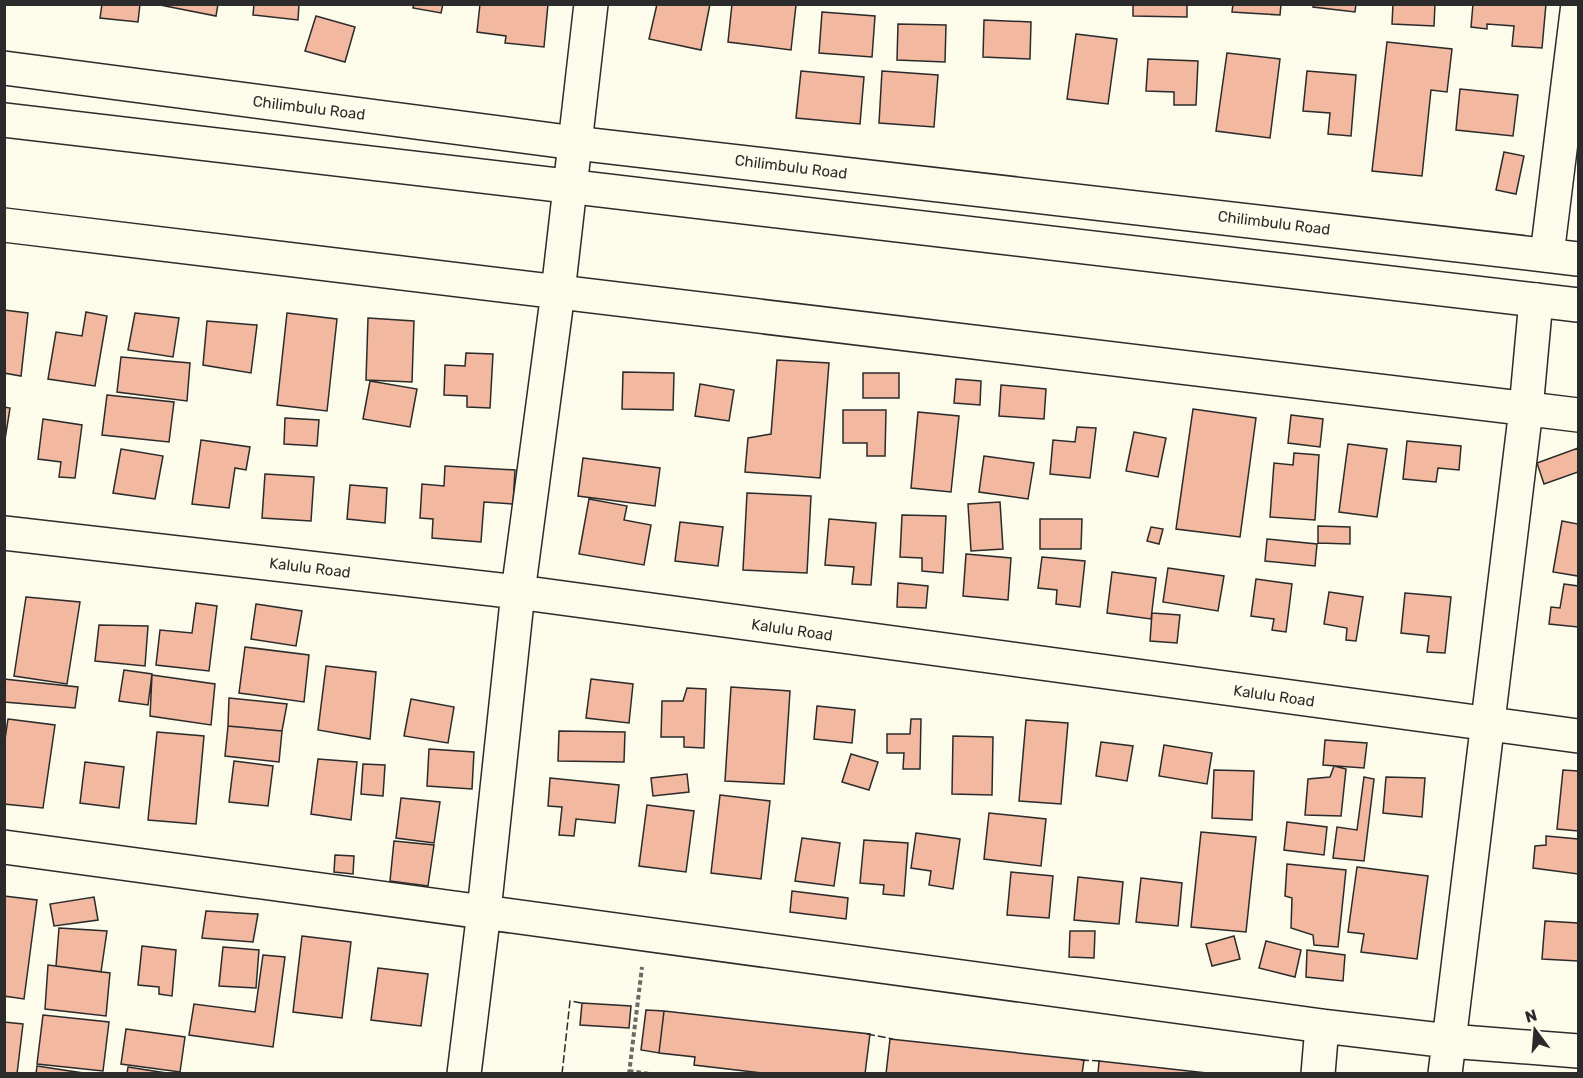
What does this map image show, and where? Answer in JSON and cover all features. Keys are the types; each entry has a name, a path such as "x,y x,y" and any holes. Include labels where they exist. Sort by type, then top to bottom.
{"street":[{"path":"464,1074 518,592 558,292 591,4"},
{"path":"1563,257 1578,4"},
{"name":"Chilimbulu Road","path":"4,68 575,143 1563,257"},
{"path":"4,120 1578,305"},
{"path":"4,225 1578,415"},
{"path":"1445,1074 1526,409 1536,300"},
{"name":"Kalulu Road","path":"4,533 518,592 1486,726 1578,736"},
{"path":"4,848 484,911 1322,1026 1449,1041 1578,1051"},
{"path":"1318,1074 1322,1026"}],"path":[{"path":"646,933 629,1072 650,1074"}],"building":[{"path":"102,4 140,4 138,22 100,18"},
{"path":"155,4 218,4 216,16"},
{"path":"254,4 299,4 298,20 253,15"},
{"path":"414,4 443,4 441,13 413,8"},
{"path":"480,4 548,4 544,47 505,43 506,36 477,32"},
{"path":"657,4 710,4 701,50 649,39"},
{"path":"732,4 796,5 791,50 728,42"},
{"path":"1133,4 1187,4 1187,17 1133,16"},
{"path":"1233,4 1281,4 1280,15 1232,12"},
{"path":"1313,4 1356,4 1355,12 1313,7"},
{"path":"1393,4 1435,4 1434,26 1392,24"},
{"path":"1473,4 1546,4 1542,48 1512,46 1514,26 1487,24 1487,29 1471,27"},
{"path":"822,12 875,16 872,57 819,53"},
{"path":"316,16 355,27 345,62 305,51"},
{"path":"984,20 1031,22 1030,59 983,57"},
{"path":"898,24 946,25 945,62 897,60"},
{"path":"1076,34 1117,39 1108,104 1067,99"},
{"path":"1387,42 1452,49 1447,92 1431,90 1422,176 1372,171"},
{"path":"1227,53 1280,59 1270,138 1216,131"},
{"path":"1148,59 1198,61 1196,105 1174,105 1174,92 1146,91"},
{"path":"801,71 864,77 860,124 796,118"},
{"path":"882,71 938,75 934,127 879,123"},
{"path":"1307,71 1356,75 1351,136 1328,134 1330,113 1303,111"},
{"path":"1460,89 1518,95 1513,136 1456,130"},
{"path":"1504,152 1524,156 1516,194 1496,190"},
{"path":"4,310 28,313 21,376 4,373"},
{"path":"86,312 107,316 95,386 48,379 56,332 82,336"},
{"path":"135,313 179,318 173,357 128,350"},
{"path":"287,313 337,319 327,411 277,405"},
{"path":"368,318 414,321 412,382 366,380"},
{"path":"207,321 257,325 251,373 203,365"},
{"path":"466,353 493,354 490,408 467,407 467,396 444,395 445,365 465,366"},
{"path":"121,357 190,363 187,401 117,392"},
{"path":"777,360 829,363 820,478 745,472 748,438 771,434"},
{"path":"623,372 674,373 673,410 622,409"},
{"path":"863,373 899,373 899,398 863,398"},
{"path":"956,379 981,381 980,405 954,403"},
{"path":"370,381 417,389 410,427 363,419"},
{"path":"700,384 734,390 729,421 695,416"},
{"path":"1001,385 1046,389 1044,419 999,416"},
{"path":"107,395 174,402 169,442 102,435"},
{"path":"4,407 10,408 4,446"},
{"path":"1193,409 1256,418 1240,537 1176,529"},
{"path":"843,410 886,410 885,456 867,456 867,443 843,443"},
{"path":"918,412 959,416 951,492 911,488"},
{"path":"1291,415 1323,419 1320,447 1288,443"},
{"path":"285,418 319,420 317,446 284,444"},
{"path":"43,419 82,425 75,478 59,477 61,462 38,459"},
{"path":"1077,427 1096,428 1090,478 1050,474 1053,440 1075,442"},
{"path":"1134,432 1166,438 1158,477 1126,471"},
{"path":"201,440 250,447 246,470 235,468 229,508 192,504"},
{"path":"1407,441 1461,446 1459,470 1438,468 1436,482 1403,479"},
{"path":"1348,444 1387,449 1377,517 1339,512"},
{"path":"1578,448 1578,472 1544,484 1537,463"},
{"path":"121,449 163,456 155,499 113,493"},
{"path":"1294,453 1319,455 1315,520 1270,517 1274,463 1293,465"},
{"path":"984,456 1034,463 1028,499 979,492"},
{"path":"583,458 660,468 655,506 578,496"},
{"path":"445,466 515,470 513,504 484,502 481,542 432,538 433,519 420,518 422,484 444,486"},
{"path":"265,474 314,477 311,521 262,518"},
{"path":"350,485 387,488 385,523 347,519"},
{"path":"747,493 811,496 807,573 743,570"},
{"path":"589,499 627,506 624,520 651,525 644,565 579,554"},
{"path":"1000,502 1003,549 971,551 968,504"},
{"path":"902,515 946,516 943,573 922,571 922,558 900,557"},
{"path":"829,519 876,523 871,585 852,584 854,567 825,565"},
{"path":"1040,519 1082,519 1081,549 1040,549"},
{"path":"1562,521 1578,524 1578,576 1553,572"},
{"path":"680,522 723,527 718,566 675,561"},
{"path":"1318,526 1350,527 1350,544 1318,543"},
{"path":"1151,527 1163,529 1159,544 1147,541"},
{"path":"1267,539 1317,544 1315,566 1265,561"},
{"path":"966,554 1011,558 1008,600 963,596"},
{"path":"1042,557 1085,561 1080,607 1056,604 1057,590 1038,588"},
{"path":"1168,568 1224,576 1218,611 1163,602"},
{"path":"1112,572 1156,578 1151,619 1107,613"},
{"path":"1256,579 1292,584 1286,632 1272,630 1274,619 1251,616"},
{"path":"898,583 928,586 926,608 897,607"},
{"path":"1564,584 1578,586 1578,627 1549,624 1551,607 1560,608"},
{"path":"1329,592 1363,597 1356,641 1346,640 1347,628 1324,624"},
{"path":"1405,593 1451,597 1445,653 1427,652 1429,636 1401,633"},
{"path":"26,597 80,602 67,684 14,676"},
{"path":"196,603 217,606 209,671 156,665 160,630 192,633"},
{"path":"256,604 302,611 296,646 251,639"},
{"path":"1152,613 1180,615 1177,643 1150,641"},
{"path":"99,625 148,626 145,666 95,661"},
{"path":"245,647 309,655 304,702 239,693"},
{"path":"326,666 376,672 370,739 318,730"},
{"path":"124,670 152,674 148,705 119,701"},
{"path":"152,675 215,684 211,725 150,716"},
{"path":"4,679 78,687 75,708 4,702"},
{"path":"591,679 633,684 629,723 586,718"},
{"path":"731,687 790,691 784,784 725,781"},
{"path":"687,688 706,689 704,748 684,747 684,737 661,737 662,701 683,701"},
{"path":"229,698 287,704 282,731 228,726"},
{"path":"411,699 454,707 448,743 404,736"},
{"path":"817,706 855,710 852,743 814,739"},
{"path":"8,719 55,725 43,808 4,804 4,746"},
{"path":"911,719 921,719 920,769 903,769 904,753 887,753 887,734 910,734"},
{"path":"1026,720 1068,723 1061,804 1019,801"},
{"path":"228,726 282,731 279,762 225,756"},
{"path":"559,731 625,732 624,762 558,761"},
{"path":"157,732 204,736 196,824 148,820"},
{"path":"953,736 993,737 992,795 952,794"},
{"path":"1325,740 1367,743 1364,768 1323,765"},
{"path":"1101,742 1133,746 1127,781 1096,776"},
{"path":"1164,745 1212,753 1207,784 1159,776"},
{"path":"429,749 474,752 472,789 427,786"},
{"path":"851,754 878,762 869,790 842,782"},
{"path":"318,759 357,762 351,820 311,814"},
{"path":"234,761 273,766 268,806 229,802"},
{"path":"85,762 124,767 119,808 80,803"},
{"path":"363,764 385,765 383,796 361,794"},
{"path":"1334,766 1346,769 1341,816 1305,815 1308,779 1330,777"},
{"path":"1214,770 1254,771 1252,820 1212,818"},
{"path":"1563,770 1578,771 1578,831 1557,829"},
{"path":"687,774 689,792 653,796 651,778"},
{"path":"1364,777 1374,779 1364,861 1333,858 1337,827 1357,830"},
{"path":"1386,777 1425,778 1422,817 1383,813"},
{"path":"550,778 619,785 615,823 576,819 574,836 559,835 562,807 548,806"},
{"path":"720,795 770,801 761,879 711,873"},
{"path":"401,798 440,802 434,843 396,838"},
{"path":"647,805 694,811 686,872 639,866"},
{"path":"989,813 1046,819 1041,866 984,859"},
{"path":"1287,822 1327,827 1324,855 1284,850"},
{"path":"1201,832 1256,837 1246,932 1191,927"},
{"path":"916,833 960,839 953,889 929,885 931,871 911,868"},
{"path":"1546,836 1578,839 1578,874 1533,868 1535,846 1546,845"},
{"path":"802,838 840,843 834,886 795,881"},
{"path":"864,840 908,843 904,896 883,894 884,885 860,883"},
{"path":"394,841 434,845 428,886 390,881"},
{"path":"335,855 354,856 353,874 334,872"},
{"path":"1287,864 1346,870 1338,947 1314,945 1313,935 1291,928 1292,898 1285,896"},
{"path":"1357,867 1428,876 1417,959 1361,952 1364,934 1348,932"},
{"path":"1011,872 1053,876 1049,918 1007,915"},
{"path":"1078,877 1123,882 1119,924 1074,920"},
{"path":"1141,878 1182,883 1178,926 1136,922"},
{"path":"792,891 848,898 846,919 790,912"},
{"path":"4,896 37,900 24,999 4,996"},
{"path":"94,897 98,920 54,926 50,904"},
{"path":"206,911 258,914 253,942 202,938"},
{"path":"1545,921 1578,923 1578,961 1542,959"},
{"path":"59,928 107,931 101,972 56,966"},
{"path":"1070,931 1095,931 1094,958 1069,957"},
{"path":"302,936 351,942 342,1018 293,1012"},
{"path":"1234,936 1240,959 1212,966 1206,944"},
{"path":"1266,941 1301,950 1295,977 1259,968"},
{"path":"142,946 176,950 172,996 159,994 159,987 138,985"},
{"path":"223,947 259,950 256,988 219,986"},
{"path":"1307,950 1345,955 1343,981 1306,977"},
{"path":"263,955 285,957 273,1047 189,1035 194,1004 255,1012"},
{"path":"48,965 110,973 106,1016 45,1009"},
{"path":"378,968 428,974 421,1026 371,1020"},
{"path":"582,1003 631,1006 629,1028 580,1025"},
{"path":"646,1010 664,1011 659,1053 641,1050"},
{"path":"664,1011 870,1034 865,1074 770,1074 694,1065 695,1057 659,1053"},
{"path":"43,1015 109,1022 103,1071 37,1064"},
{"path":"4,1022 23,1024 17,1074 4,1074"},
{"path":"126,1029 185,1037 180,1072 121,1064"},
{"path":"890,1039 1084,1060 1082,1074 886,1074"},
{"path":"1099,1061 1216,1074 1098,1074"},
{"path":"37,1066 83,1073 83,1074 36,1074"},
{"path":"128,1067 166,1073 166,1074 127,1074"}],"fence":[{"path":"562,1074 570,1001 582,1003"},
{"path":"867,1034 893,1039"},
{"path":"1081,1060 1102,1061"}]}
